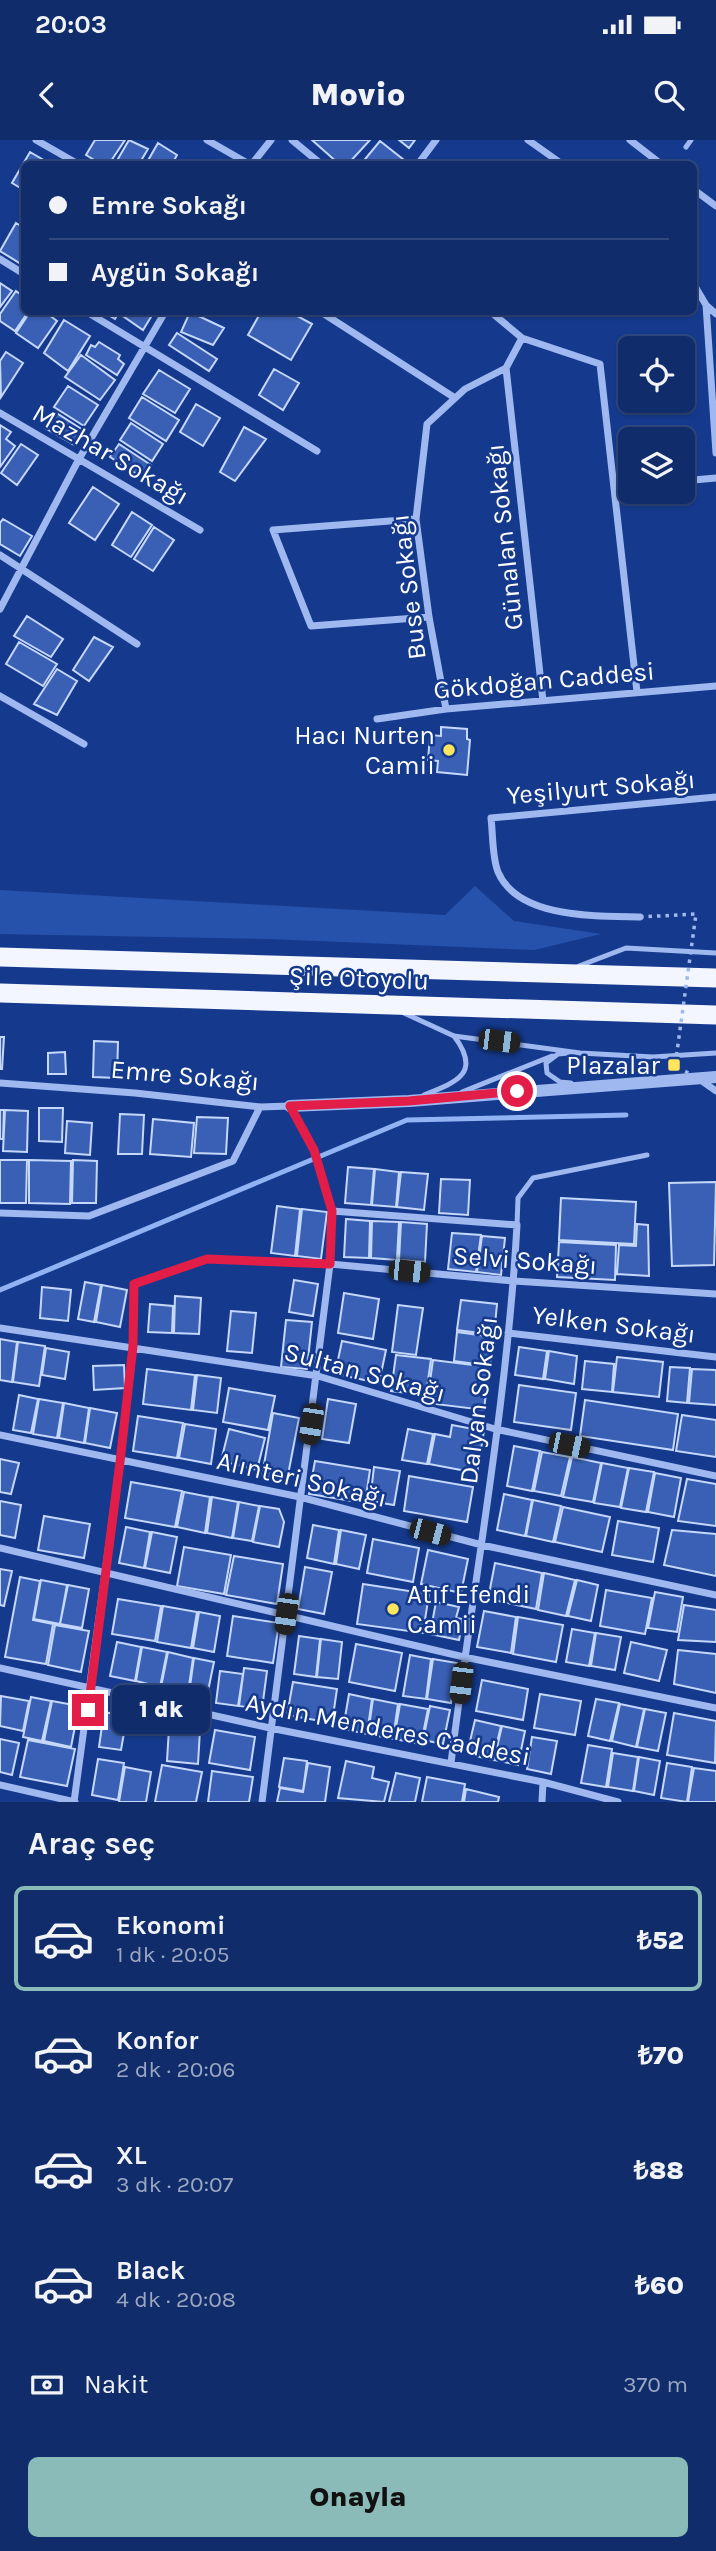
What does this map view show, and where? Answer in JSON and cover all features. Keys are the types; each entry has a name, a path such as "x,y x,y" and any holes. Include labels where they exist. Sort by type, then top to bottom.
{"highway":[{"name":"Şile Otoyolu","path":"0,957 716,978"},
{"name":"Şile Otoyolu","path":"0,993 716,1015"}],"street":[{"path":"36,140 73,161"},
{"path":"207,140 246,161"},
{"path":"254,161 271,140"},
{"path":"292,140 317,161"},
{"path":"420,161 436,140"},
{"path":"528,140 558,161"},
{"path":"630,140 657,161"},
{"path":"697,192 716,206"},
{"path":"0,259 21,272"},
{"path":"697,290 706,305 716,314"},
{"path":"706,305 716,453"},
{"path":"92,315 317,451"},
{"path":"0,609 79,458 163,315"},
{"path":"326,315 455,398"},
{"path":"495,315 522,338 600,364 637,692"},
{"path":"506,368 522,338"},
{"name":"Buse Sokağı","path":"446,709 429,617 416,519 427,424 465,389 506,368"},
{"name":"Günalan Sokağı","path":"506,368 543,701"},
{"name":"Mazhar Sokağı","path":"0,413 200,530"},
{"path":"695,480 716,478"},
{"path":"614,488 618,488"},
{"path":"416,519 273,530 311,626 429,617"},
{"path":"0,555 137,644"},
{"name":"Gökdoğan Caddesi","path":"377,719 446,709 716,686"},
{"path":"0,696 84,744"},
{"name":"Yeşilyurt Sokağı","path":"640,917 571,916 521,898 498,872 491,818 716,797"},
{"path":"695,1077 716,1084"},
{"path":"695,1077 716,1091"},
{"name":"Emre Sokağı","path":"0,1083 135,1093 260,1107 409,1101 716,1077"},
{"path":"262,1802 318,1376 330,1264 332,1211 314,1150 290,1106"},
{"path":"0,1213 89,1216 233,1161 260,1107"},
{"path":"332,1211 517,1225"},
{"name":"Dalyan Sokağı","path":"451,1763 482,1545 514,1281 517,1225"},
{"name":"Selvi Sokağı","path":"133,1346 134,1284 207,1259 330,1264 514,1281 716,1294"},
{"name":"Sultan Sokağı","path":"0,1328 318,1376 495,1429 716,1476"},
{"name":"Yelken Sokağı","path":"508,1333 716,1357"},
{"path":"0,1785 74,1802 92,1688 133,1346"},
{"name":"Alınteri Sokağı","path":"0,1435 120,1462 300,1497 482,1545 716,1595"},
{"path":"0,1548 464,1657 716,1707"},
{"name":"Aydın Menderes Caddesi","path":"0,1668 270,1728 543,1782 542,1802"},
{"path":"543,1782 618,1802"}],"lane":[{"path":"686,147 691,140"},
{"path":"561,973 626,948 716,953"},
{"path":"385,1005 454,1036 580,1053 653,1057 716,1053"},
{"path":"409,1101 457,1082 467,1059 454,1036"},
{"path":"449,1098 552,1056 580,1053"},
{"path":"552,1056 546,1063 547,1073 553,1078 592,1086"},
{"path":"517,1225 518,1198 533,1178 647,1155"}],"path":[{"path":"640,917 696,914 675,1066 695,1077"}],"shaded area":[{"path":"475,886 514,921 601,934 534,950 270,939 0,934 0,890 445,915"}],"building":[{"path":"95,140 125,140 111,161 96,161 86,155"},
{"path":"129,140 148,149 141,161 117,161"},
{"path":"312,140 370,140 351,161 336,161"},
{"path":"399,140 415,140 409,148"},
{"path":"380,141 404,160 403,161 363,161"},
{"path":"158,143 177,155 174,161 148,161"},
{"path":"30,152 45,161 25,161"},
{"path":"21,168 21,188 12,183"},
{"path":"16,223 21,226 21,264 0,251"},
{"path":"0,283 12,291 0,307"},
{"path":"16,291 21,295 21,315 26,315 15,331 0,321 0,314"},
{"path":"28,315 49,315 57,321 38,348 16,333"},
{"path":"121,315 152,315 143,330"},
{"path":"189,315 196,315 224,328 213,345 181,332"},
{"path":"259,315 296,315 312,324 291,360 248,335"},
{"path":"64,320 90,336 68,371 44,353"},
{"path":"177,333 217,359 209,371 169,345"},
{"path":"99,342 120,355 118,359 124,364 117,375 86,355 91,345 95,347"},
{"path":"6,352 23,363 1,397 0,361"},
{"path":"81,355 115,380 100,400 65,377"},
{"path":"274,369 299,383 283,410 259,395"},
{"path":"159,370 190,389 175,413 143,394"},
{"path":"68,386 98,405 84,426 54,407"},
{"path":"142,397 179,420 166,441 129,418"},
{"path":"196,404 220,418 203,446 180,432"},
{"path":"55,412 83,430 74,445 45,428"},
{"path":"131,423 163,444 152,461 120,440"},
{"path":"0,425 11,432 6,439 15,446 0,467"},
{"path":"244,427 266,439 235,481 220,472"},
{"path":"21,444 38,455 17,485 1,473"},
{"path":"119,444 151,465 143,478 110,457"},
{"path":"93,487 119,504 95,540 69,523"},
{"path":"132,512 152,525 131,557 112,545"},
{"path":"3,519 32,536 20,556 0,544 0,523"},
{"path":"154,527 174,540 153,571 134,559"},
{"path":"27,616 63,639 51,657 14,636"},
{"path":"94,637 113,647 89,681 73,670"},
{"path":"19,642 57,664 43,686 6,664"},
{"path":"57,669 77,681 57,715 34,704"},
{"name":"Hacı Nurten Camii","path":"441,727 467,729 467,739 470,740 467,775 437,772 438,761 428,760 430,735 441,736"},
{"path":"0,1037 4,1037 2,1069 0,1069"},
{"path":"94,1041 118,1042 117,1078 93,1077"},
{"path":"65,1052 66,1074 48,1074 48,1053"},
{"path":"39,1108 63,1108 62,1142 39,1141"},
{"path":"0,1110 4,1110 3,1139 0,1139"},
{"path":"5,1110 28,1111 27,1152 3,1151"},
{"path":"120,1114 144,1115 142,1154 118,1154"},
{"path":"197,1117 228,1118 226,1154 194,1153"},
{"path":"153,1119 194,1123 191,1157 150,1154"},
{"path":"67,1121 92,1123 90,1155 65,1153"},
{"path":"0,1160 27,1160 26,1203 0,1203"},
{"path":"29,1160 71,1161 70,1204 29,1203"},
{"path":"73,1160 97,1161 96,1203 72,1203"},
{"path":"348,1167 374,1169 371,1205 345,1203"},
{"path":"375,1169 399,1172 396,1207 372,1205"},
{"path":"401,1172 428,1174 424,1210 397,1207"},
{"path":"441,1179 470,1180 468,1215 439,1213"},
{"path":"716,1182 714,1265 672,1266 669,1183"},
{"path":"561,1198 636,1202 634,1244 559,1240"},
{"path":"277,1206 300,1209 295,1256 271,1253"},
{"path":"302,1209 327,1212 321,1259 297,1256"},
{"path":"346,1219 370,1221 369,1258 344,1257"},
{"path":"372,1221 399,1222 397,1260 371,1258"},
{"path":"401,1222 427,1224 425,1262 399,1260"},
{"path":"637,1224 648,1225 649,1276 617,1274 619,1245 636,1246"},
{"path":"452,1233 481,1235 476,1272 448,1269"},
{"path":"482,1236 505,1238 501,1275 477,1272"},
{"path":"559,1242 616,1245 615,1280 557,1277"},
{"path":"294,1280 318,1284 313,1316 289,1312"},
{"path":"85,1282 101,1285 94,1322 78,1319"},
{"path":"102,1285 127,1290 120,1327 96,1322"},
{"path":"42,1287 71,1290 68,1321 40,1318"},
{"path":"344,1293 379,1299 373,1339 338,1333"},
{"path":"175,1296 201,1298 199,1334 174,1333"},
{"path":"461,1300 497,1304 494,1335 457,1330"},
{"path":"150,1304 173,1306 172,1333 148,1332"},
{"path":"398,1305 423,1308 416,1355 392,1352"},
{"path":"231,1311 256,1313 252,1353 227,1351"},
{"path":"286,1320 312,1322 307,1369 281,1367"},
{"path":"457,1332 493,1337 490,1366 454,1361"},
{"path":"0,1339 17,1342 12,1382 0,1380"},
{"path":"342,1341 386,1350 379,1383 335,1374"},
{"path":"18,1342 45,1346 39,1386 13,1382"},
{"path":"519,1347 547,1351 543,1379 515,1375"},
{"path":"46,1348 69,1352 65,1379 42,1375"},
{"path":"549,1351 577,1356 574,1384 545,1379"},
{"path":"396,1355 431,1359 426,1395 391,1391"},
{"path":"617,1357 663,1362 659,1397 613,1392"},
{"path":"433,1360 489,1367 484,1410 427,1403"},
{"path":"585,1361 614,1364 612,1392 582,1389"},
{"path":"124,1365 125,1388 94,1390 93,1366"},
{"path":"670,1367 690,1368 687,1403 667,1401"},
{"path":"147,1369 195,1375 191,1410 143,1404"},
{"path":"692,1369 716,1370 716,1405 689,1403"},
{"path":"197,1375 221,1378 217,1413 193,1410"},
{"path":"519,1385 576,1393 571,1430 514,1422"},
{"path":"229,1388 275,1396 268,1430 223,1422"},
{"path":"19,1395 38,1399 31,1433 13,1430"},
{"path":"39,1399 63,1403 57,1438 33,1434"},
{"path":"328,1399 356,1404 349,1443 322,1439"},
{"path":"585,1400 678,1414 673,1450 580,1436"},
{"path":"64,1403 89,1408 84,1443 59,1438"},
{"path":"90,1408 117,1413 110,1448 85,1443"},
{"path":"273,1413 299,1418 287,1480 262,1476"},
{"path":"682,1415 716,1420 716,1457 676,1451"},
{"path":"138,1416 183,1423 177,1458 133,1451"},
{"path":"185,1424 216,1429 211,1464 179,1458"},
{"path":"452,1425 484,1431 477,1473 429,1464 435,1434 450,1437"},
{"path":"229,1429 265,1438 257,1470 221,1461"},
{"path":"408,1429 433,1434 427,1464 402,1460"},
{"path":"514,1446 540,1451 532,1491 507,1486"},
{"path":"542,1452 570,1457 561,1496 534,1491"},
{"path":"572,1457 601,1463 593,1502 563,1497"},
{"path":"0,1459 19,1463 11,1494 0,1492"},
{"path":"315,1461 370,1470 365,1503 309,1494"},
{"path":"602,1463 628,1468 620,1507 594,1503"},
{"path":"374,1467 400,1471 394,1505 370,1501"},
{"path":"629,1468 654,1472 646,1512 621,1508"},
{"path":"655,1473 681,1478 674,1517 648,1512"},
{"path":"409,1476 473,1487 467,1522 404,1511"},
{"path":"687,1479 716,1484 716,1526 678,1521"},
{"path":"131,1482 182,1491 175,1527 125,1518"},
{"path":"184,1492 210,1497 205,1533 177,1527"},
{"path":"504,1494 532,1500 525,1536 497,1530"},
{"path":"212,1497 238,1502 232,1538 207,1533"},
{"path":"533,1500 561,1506 553,1542 526,1536"},
{"path":"0,1501 21,1505 15,1538 0,1535"},
{"path":"239,1502 259,1506 252,1541 233,1538"},
{"path":"260,1506 279,1509 284,1522 279,1547 253,1542"},
{"path":"563,1507 610,1517 602,1552 555,1542"},
{"path":"44,1516 90,1524 84,1558 38,1550"},
{"path":"618,1521 659,1528 653,1562 612,1555"},
{"path":"313,1525 339,1530 334,1564 307,1558"},
{"path":"126,1527 150,1532 144,1568 119,1563"},
{"path":"341,1530 366,1535 359,1569 336,1564"},
{"path":"672,1530 716,1534 716,1576 664,1565"},
{"path":"152,1532 177,1537 170,1573 145,1568"},
{"path":"373,1539 419,1548 413,1582 367,1573"},
{"path":"184,1547 231,1555 224,1594 177,1586"},
{"path":"428,1550 468,1559 461,1593 421,1584"},
{"path":"234,1556 283,1564 277,1604 226,1595"},
{"path":"495,1563 542,1573 536,1609 488,1599"},
{"path":"305,1567 332,1572 324,1614 298,1609"},
{"path":"0,1569 12,1571 4,1606 0,1605"},
{"path":"544,1573 575,1580 566,1616 538,1610"},
{"path":"20,1577 40,1581 33,1620 53,1624 46,1664 5,1657"},
{"path":"41,1580 67,1585 60,1624 34,1619"},
{"path":"577,1580 598,1585 591,1621 568,1616"},
{"name":"Atıf Efendi Camii","path":"363,1584 429,1594 423,1633 357,1624"},
{"path":"68,1585 89,1589 82,1628 60,1624"},
{"path":"606,1590 652,1598 645,1634 600,1626"},
{"path":"655,1592 683,1597 677,1632 648,1628"},
{"path":"118,1599 161,1606 155,1641 112,1634"},
{"path":"436,1602 459,1607 456,1618 463,1619 459,1640 430,1634"},
{"path":"684,1605 716,1610 716,1642 678,1640"},
{"path":"163,1606 197,1612 191,1648 157,1642"},
{"path":"484,1611 516,1617 511,1653 477,1647"},
{"path":"199,1612 220,1616 214,1652 193,1648"},
{"path":"233,1616 279,1623 273,1663 227,1656"},
{"path":"518,1617 563,1625 556,1662 513,1654"},
{"path":"55,1625 89,1631 81,1672 48,1665"},
{"path":"572,1629 595,1633 589,1666 566,1662"},
{"path":"596,1633 621,1637 615,1670 591,1666"},
{"path":"299,1636 320,1639 316,1677 294,1674"},
{"path":"321,1639 342,1642 338,1679 317,1677"},
{"path":"117,1642 141,1647 135,1681 110,1676"},
{"path":"631,1642 667,1650 659,1681 624,1673"},
{"path":"356,1644 402,1653 395,1691 349,1682"},
{"path":"142,1647 167,1652 160,1687 136,1681"},
{"path":"678,1650 716,1654 716,1693 674,1684"},
{"path":"168,1652 193,1658 188,1693 161,1687"},
{"path":"410,1655 431,1659 426,1699 403,1696"},
{"path":"194,1658 214,1662 207,1696 189,1693"},
{"path":"433,1659 457,1663 451,1703 427,1699"},
{"path":"244,1668 267,1671 262,1709 239,1706"},
{"path":"220,1671 243,1674 238,1706 216,1703"},
{"path":"482,1680 528,1689 523,1720 476,1711"},
{"path":"293,1682 337,1689 332,1723 287,1715"},
{"path":"349,1694 372,1699 367,1734 343,1729"},
{"path":"540,1694 581,1701 575,1735 534,1728"},
{"path":"1,1696 29,1701 23,1731 0,1726"},
{"path":"31,1697 51,1701 42,1741 23,1737"},
{"path":"373,1699 398,1704 393,1739 368,1734"},
{"path":"596,1699 619,1703 610,1741 588,1736"},
{"path":"52,1701 79,1706 71,1747 44,1741"},
{"path":"400,1704 428,1709 421,1744 394,1739"},
{"path":"620,1704 644,1709 636,1747 612,1741"},
{"path":"430,1706 450,1710 443,1744 423,1740"},
{"path":"645,1709 666,1713 658,1751 637,1747"},
{"path":"104,1712 127,1716 121,1750 99,1747"},
{"path":"674,1713 716,1721 715,1763 667,1755"},
{"path":"475,1720 501,1726 493,1760 467,1754"},
{"path":"502,1726 525,1731 518,1765 494,1760"},
{"path":"169,1728 200,1730 198,1764 167,1761"},
{"path":"215,1730 255,1737 250,1770 209,1763"},
{"path":"532,1737 557,1741 551,1774 527,1769"},
{"path":"0,1739 19,1743 12,1775 0,1772"},
{"path":"28,1740 75,1749 67,1786 20,1777"},
{"path":"588,1745 612,1749 606,1787 581,1783"},
{"path":"613,1753 638,1757 633,1791 608,1787"},
{"path":"639,1757 660,1761 654,1795 634,1791"},
{"path":"284,1758 307,1761 303,1791 279,1787"},
{"path":"98,1759 124,1763 118,1800 92,1795"},
{"path":"346,1761 374,1767 372,1778 389,1782 384,1802 338,1798"},
{"path":"308,1763 330,1767 325,1802 277,1802 280,1788 303,1792"},
{"path":"667,1763 692,1767 687,1802 661,1798"},
{"path":"162,1765 202,1772 196,1802 155,1802"},
{"path":"125,1767 151,1772 146,1802 119,1802"},
{"path":"694,1768 716,1771 716,1802 688,1802"},
{"path":"212,1771 253,1777 249,1802 208,1802"},
{"path":"396,1773 420,1778 415,1802 389,1802"},
{"path":"427,1777 465,1784 462,1802 422,1802"},
{"path":"466,1789 499,1797 498,1802 464,1802"}],"waterway":[{"path":"0,1290 407,1120 626,1115"}],"place":[{"name":"Hacı Nurten Camii","path":"449,750"},
{"name":"Plazalar","path":"674,1065"},
{"name":"Atıf Efendi Camii","path":"393,1609"}],"route":[{"path":"88,1710 133,1346 134,1284 207,1259 330,1264 332,1211 314,1150 290,1106 409,1101 517,1091"}]}
